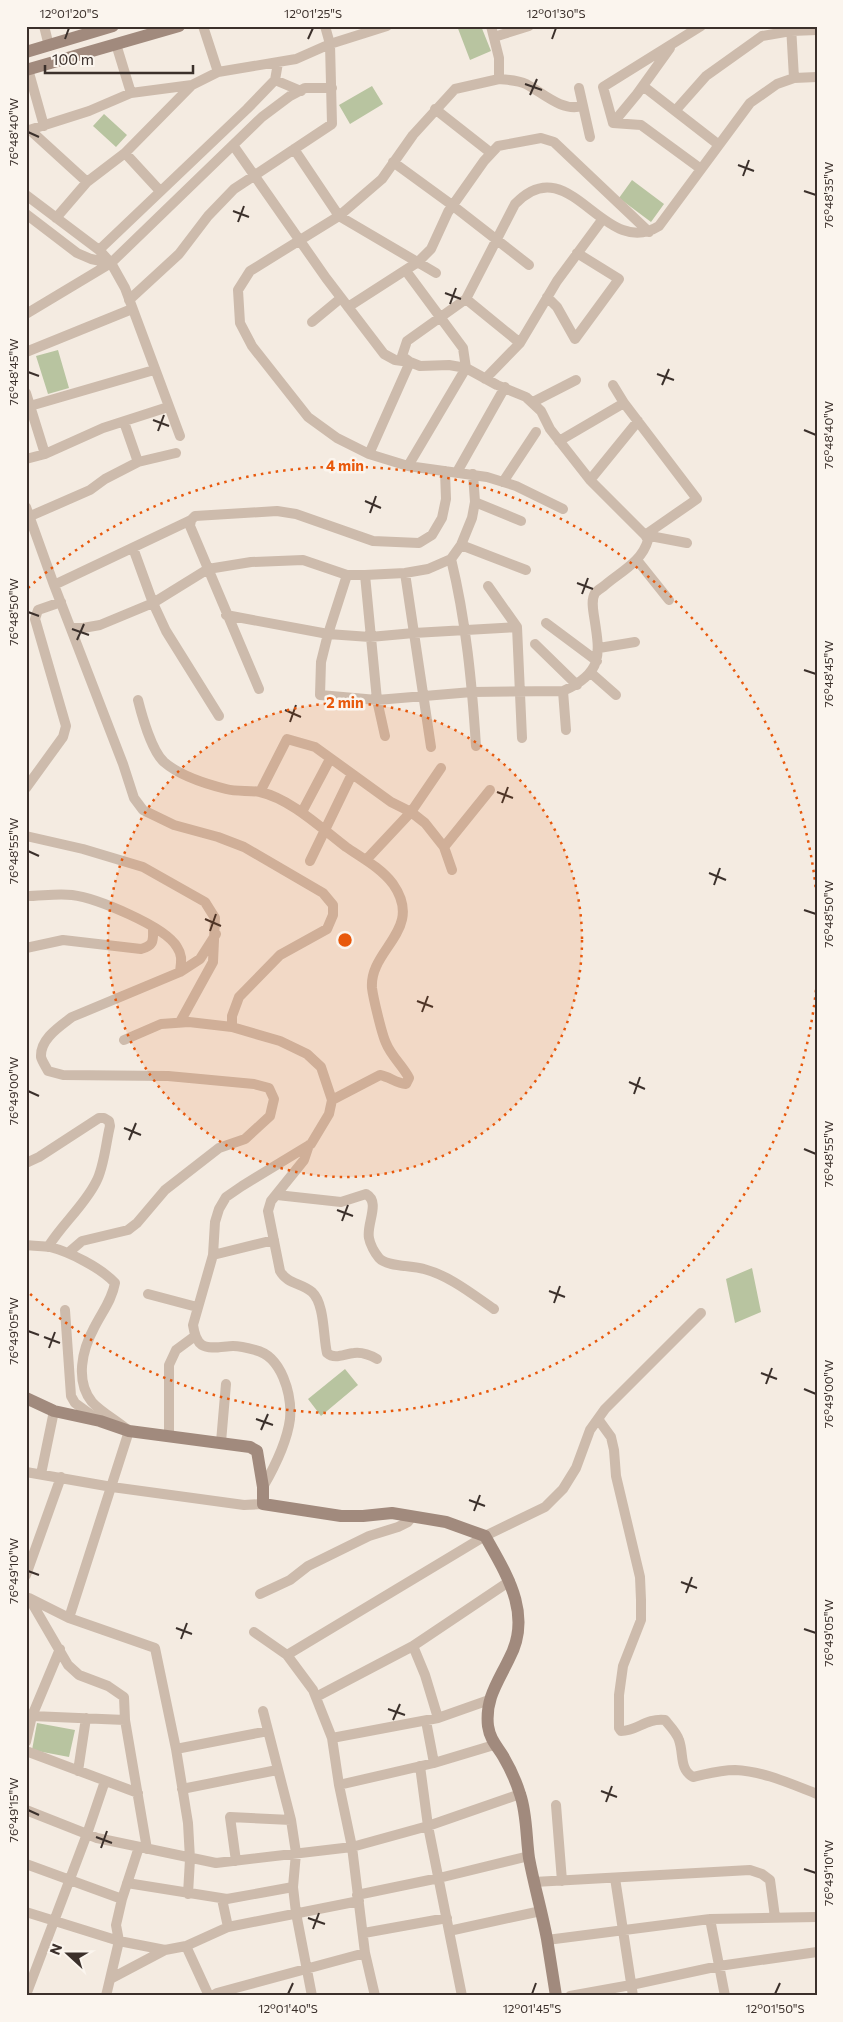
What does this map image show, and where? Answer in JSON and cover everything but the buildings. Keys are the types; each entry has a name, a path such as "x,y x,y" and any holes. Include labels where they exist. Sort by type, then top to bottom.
{"street":[{"path":"44,26 49,46"},
{"path":"26,52 113,26"},
{"path":"44,126 27,69 179,26"},
{"path":"202,26 218,72"},
{"path":"26,352 131,304 179,254 208,216 234,189 332,124 330,44 325,26"},
{"path":"28,131 89,111 131,93 192,85 218,72 278,63 386,26"},
{"path":"491,26 499,58 499,79"},
{"path":"494,37 529,26"},
{"path":"613,123 603,87 700,26"},
{"path":"791,28 794,78"},
{"path":"675,111 706,76 762,36 791,28 817,30"},
{"path":"613,123 643,86 673,43"},
{"path":"116,44 131,93"},
{"path":"99,250 275,80 278,63"},
{"path":"410,362 402,356 407,341 466,300 498,241 515,204 521,198 548,186 561,189 602,220 625,230 642,234 649,232 659,226 750,103 777,84 794,78 817,77"},
{"path":"563,509 503,482 473,474 408,466 369,454 337,438 308,417 252,346 240,323 238,290 250,271 339,216 382,178 413,135 455,89 499,79 524,83 566,107 582,106"},
{"path":"275,80 301,91"},
{"path":"56,218 88,182 126,153 192,85"},
{"path":"643,86 719,145"},
{"path":"26,314 112,263 262,117 305,88 332,88"},
{"path":"579,88 590,137"},
{"path":"435,109 492,153"},
{"path":"613,123 641,125 701,169"},
{"path":"28,131 88,182"},
{"path":"348,307 418,262 431,249 452,205 498,146 526,139 541,138 554,142 649,232"},
{"path":"233,145 341,298 384,354 395,360 410,362 420,366 449,365 466,368 485,379 526,396 541,411 559,441 590,480 648,540 645,549 637,560 595,593 592,603 599,648 597,660 591,673 577,685 563,691 472,692 377,700 320,695 321,662 347,575"},
{"path":"294,149 339,216 436,272"},
{"path":"126,153 160,190"},
{"path":"393,162 529,265"},
{"path":"26,195 99,250 112,263 126,288 154,370 180,436"},
{"path":"26,214 77,253 91,259 112,263"},
{"path":"485,379 520,343 547,297 602,220"},
{"path":"547,297 557,307 575,338 619,279 577,253"},
{"path":"406,271 463,348 466,368 408,466"},
{"path":"312,322 341,298"},
{"path":"466,300 520,343"},
{"path":"369,454 410,362"},
{"path":"30,406 154,370"},
{"path":"533,402 576,380"},
{"path":"613,385 624,403 697,499 645,535"},
{"path":"457,472 505,388"},
{"path":"26,393 45,454"},
{"path":"559,441 624,403"},
{"path":"26,459 45,454 103,428 168,407"},
{"path":"590,480 638,421"},
{"path":"124,422 138,462"},
{"path":"503,482 536,432"},
{"path":"176,452 138,462 90,490 27,514 123,764 134,798 143,810 174,825 218,837 244,847 323,894 333,906 333,916 327,929 280,955 239,997 232,1016 232,1027"},
{"path":"54,586 191,520 195,516 278,511 296,514 373,541 419,544 432,535 442,518 446,499 445,471"},
{"path":"71,628 100,625 153,604 208,569 251,562 303,560 347,575 365,576 428,569 451,559 461,545 472,518 475,502 473,474"},
{"path":"475,502 521,521"},
{"path":"191,520 190,526 226,615 259,689"},
{"path":"645,535 687,543"},
{"path":"461,545 526,570"},
{"path":"133,548 153,604 166,631 219,716"},
{"path":"451,559 460,599 472,692 476,746"},
{"path":"637,560 668,600"},
{"path":"405,573 431,747"},
{"path":"365,576 377,700 385,736"},
{"path":"488,586 517,626 522,738"},
{"path":"26,788 63,738 66,726 35,619 38,610 61,602"},
{"path":"226,615 328,634 370,637 414,632 517,626"},
{"path":"546,623 597,660"},
{"path":"599,648 635,642"},
{"path":"535,644 577,685"},
{"path":"591,673 616,695"},
{"path":"563,691 566,730"},
{"path":"138,700 145,729 163,761 188,776 227,790 260,792 302,812 366,860 392,883 400,895 402,924 392,944 376,966 372,987 386,1044 409,1078 406,1084 398,1083 389,1077 380,1075 332,1100"},
{"path":"260,792 287,739 315,747 391,802 411,812 425,822 444,847 452,870"},
{"path":"302,812 330,759"},
{"path":"366,860 411,812 442,768"},
{"path":"310,861 352,774"},
{"path":"444,847 490,790"},
{"path":"26,836 83,849 144,867 205,902 215,918 216,934 213,962 180,1022"},
{"path":"26,896 72,895 104,905 153,927 176,944 182,956 180,972"},
{"path":"26,948 63,940 141,949 150,946 153,941 153,927"},
{"path":"68,1253 82,1241 128,1230 137,1224 164,1190 220,1148 245,1139 270,1116 274,1099 269,1088 254,1084 168,1076 63,1075 48,1071 41,1058 44,1044 57,1028 72,1017 180,972 200,959 216,934"},
{"path":"124,1040 161,1024 180,1022 232,1027 280,1041 307,1054 321,1067 332,1100 329,1114 309,1145 304,1160 271,1202 268,1211 280,1271 283,1277 312,1293 318,1302 327,1353 331,1357 355,1352 368,1354 378,1359"},
{"path":"26,1163 39,1157 99,1118 109,1121 110,1126 98,1180 88,1196 58,1230 48,1247"},
{"path":"263,1486 276,1464 290,1419 287,1390 281,1371 272,1358 257,1350 233,1346 211,1347 202,1345 195,1336 193,1325 213,1255 215,1222 219,1209 226,1197 309,1145"},
{"path":"277,1195 341,1202 361,1194 370,1196 373,1202 368,1225 369,1238 380,1259 386,1263 412,1265 445,1276 494,1309"},
{"path":"213,1255 274,1240"},
{"path":"26,1245 48,1247 68,1253 107,1274 115,1283 113,1296 93,1329 82,1358 82,1379 92,1401 130,1431"},
{"path":"148,1294 197,1307"},
{"path":"65,1310 71,1396 75,1404 100,1421"},
{"path":"287,1655 485,1536 545,1507 563,1490 576,1468 590,1430 606,1409 702,1313"},
{"path":"169,1437 169,1365 176,1350 195,1336"},
{"path":"221,1442 226,1384"},
{"path":"26,1398 54,1411 100,1421 130,1431 250,1447 257,1451 263,1486 263,1504"},
{"path":"41,1474 54,1411"},
{"path":"598,1419 611,1436 616,1476 640,1577 642,1600 641,1620 623,1666 619,1695 619,1728 621,1731 627,1731 651,1720 665,1720 679,1739 683,1767 686,1774 693,1777 712,1772 735,1770 760,1774 817,1794"},
{"path":"69,1618 130,1431"},
{"path":"26,1472 112,1487 244,1505 263,1504 341,1516 392,1513 446,1522 485,1536 510,1582 519,1612 518,1634 510,1658 489,1700 488,1726 490,1737 502,1755 520,1794 529,1856 547,1940 556,1996"},
{"path":"26,1575 61,1478"},
{"path":"260,1594 290,1580 308,1566 370,1536 408,1522 412,1516"},
{"path":"316,1697 413,1646 510,1582"},
{"path":"28,1598 69,1618 155,1648 176,1749 188,1823 190,1859 188,1894"},
{"path":"28,1598 68,1665 79,1675 108,1686 124,1697 125,1720 138,1793 143,1848 122,1898 116,1925 119,1941 112,1978 106,1996"},
{"path":"254,1632 287,1655 313,1690 332,1738 339,1785 352,1847 364,1932 365,1953 375,1996"},
{"path":"413,1646 438,1718"},
{"path":"26,1742 29,1715 60,1649"},
{"path":"332,1738 426,1721 489,1700"},
{"path":"263,1711 291,1820 296,1853 293,1887 296,1913 312,1996"},
{"path":"29,1715 125,1720"},
{"path":"78,1771 86,1718"},
{"path":"426,1721 434,1763"},
{"path":"176,1749 268,1731"},
{"path":"339,1785 434,1763 494,1745"},
{"path":"26,1751 138,1793"},
{"path":"420,1766 428,1826 462,1996"},
{"path":"182,1788 277,1770"},
{"path":"26,1995 105,1781"},
{"path":"27,1814 87,1834 190,1859 216,1863 352,1847 428,1826 520,1794"},
{"path":"556,1805 562,1881"},
{"path":"236,1861 230,1817 291,1820"},
{"path":"112,1978 165,1950 186,1946 228,1927 296,1913 529,1856"},
{"path":"26,1864 122,1898"},
{"path":"534,1882 750,1870 762,1874 770,1880 775,1917"},
{"path":"615,1878 632,1991"},
{"path":"127,1883 222,1899 293,1887"},
{"path":"222,1899 228,1927"},
{"path":"449,1931 541,1911"},
{"path":"26,1912 119,1941 165,1950"},
{"path":"547,1940 623,1932 710,1919 817,1917"},
{"path":"364,1932 447,1918"},
{"path":"710,1919 725,1996"},
{"path":"186,1946 211,1996 218,1992 365,1953"},
{"path":"570,1996 632,1991 720,1966 817,1952"}],"green space":[{"path":"457,26 481,26 491,51 470,60"},
{"path":"372,86 383,104 350,124 339,105"},
{"path":"104,114 127,135 116,147 93,126"},
{"path":"632,180 664,204 651,222 619,198"},
{"path":"58,350 69,388 48,394 36,356"},
{"path":"752,1268 761,1312 735,1323 726,1279"},
{"path":"345,1369 358,1385 321,1416 308,1399"},
{"path":"37,1723 75,1730 69,1757 32,1750"}]}
